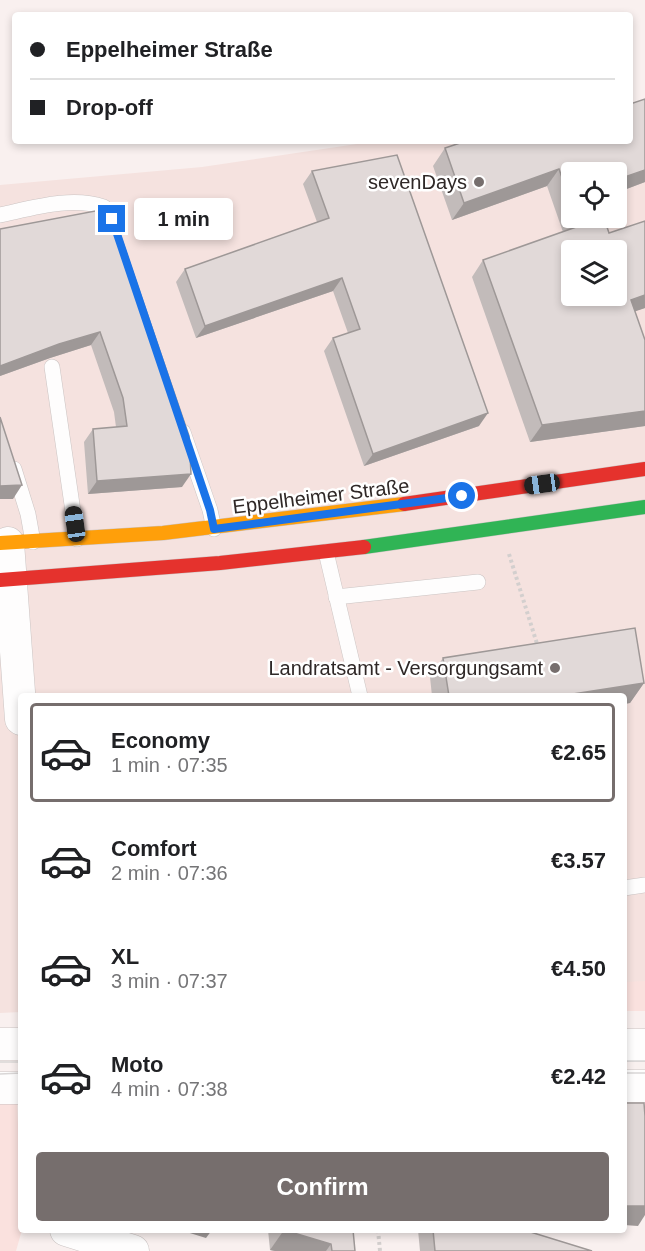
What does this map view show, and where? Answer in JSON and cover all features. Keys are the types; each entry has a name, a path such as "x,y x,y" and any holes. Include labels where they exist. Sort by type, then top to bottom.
{"main road":[{"name":"Eppelheimer Straße","path":"14,543 214,529 345,513 645,469"},
{"path":"5,580 326,552 645,507"}],"street":[{"path":"14,543 5,580 18,693"},
{"path":"0,1044 18,1044"},
{"path":"627,1045 645,1045"},
{"path":"627,1086 645,1086"},
{"path":"0,1088 18,1088"},
{"path":"49,1251 55,1233"},
{"path":"76,1233 133,1251"}],"lane":[{"path":"0,215 50,205 90,202 104,207 112,219 119,242"},
{"path":"52,367 77,539"},
{"path":"179,421 210,510 214,529"},
{"path":"10,455 28,514 14,543"},
{"path":"326,552 359,693"},
{"path":"336,597 478,582"},
{"path":"627,888 645,885"}],"path":[{"path":"509,553 539,649"},
{"path":"378,1233 380,1251"}],"shaded area":[{"path":"645,102 645,1010 627,1010 627,693 18,693 18,1012 0,1013 0,185 202,167 357,144 633,144 633,104"},
{"path":"645,981 645,1011 627,1011 627,982"},
{"path":"0,1099 17,1099 18,1233 21,1233 16,1251 0,1251"}],"building":[{"path":"645,99 645,170 627,176 627,162 561,162 561,175 559,169 464,203 445,148 457,144 633,144 633,103"},
{"path":"397,155 488,413 373,454 333,338 360,329 342,278 205,326 185,269 329,218 312,171"},
{"path":"111,208 189,436 191,474 97,481 93,429 127,426 123,398 100,332 59,344 0,366 0,229"},
{"path":"645,221 645,295 631,300 645,340 645,411 542,425 483,260 573,228 607,228 609,233"},
{"path":"0,417 22,485 0,486"},
{"path":"635,628 644,683 579,693 449,693 443,658"},
{"path":"627,1103 644,1103 645,1206 627,1206"},
{"path":"294,1233 353,1233 355,1251 332,1251 331,1244"},
{"path":"433,1233 534,1233 592,1251 435,1251"}],"tram line":[{"path":"627,1061 645,1061"},
{"path":"0,1062 18,1062"},
{"path":"0,1074 18,1073"},
{"path":"627,1073 645,1073"}],"traffic: fast":[{"path":"364,547 645,507"}],"traffic: slow":[{"path":"0,543 163,533 404,504"}],"traffic: jam":[{"path":"404,504 645,469"},
{"path":"0,580 220,563 364,547"}],"place":[{"name":"sevenDays","path":"479,182"},
{"name":"Landratsamt - Versorgungsamt","path":"555,668"}],"route":[{"path":"112,219 210,510 214,529 462,496"}]}
